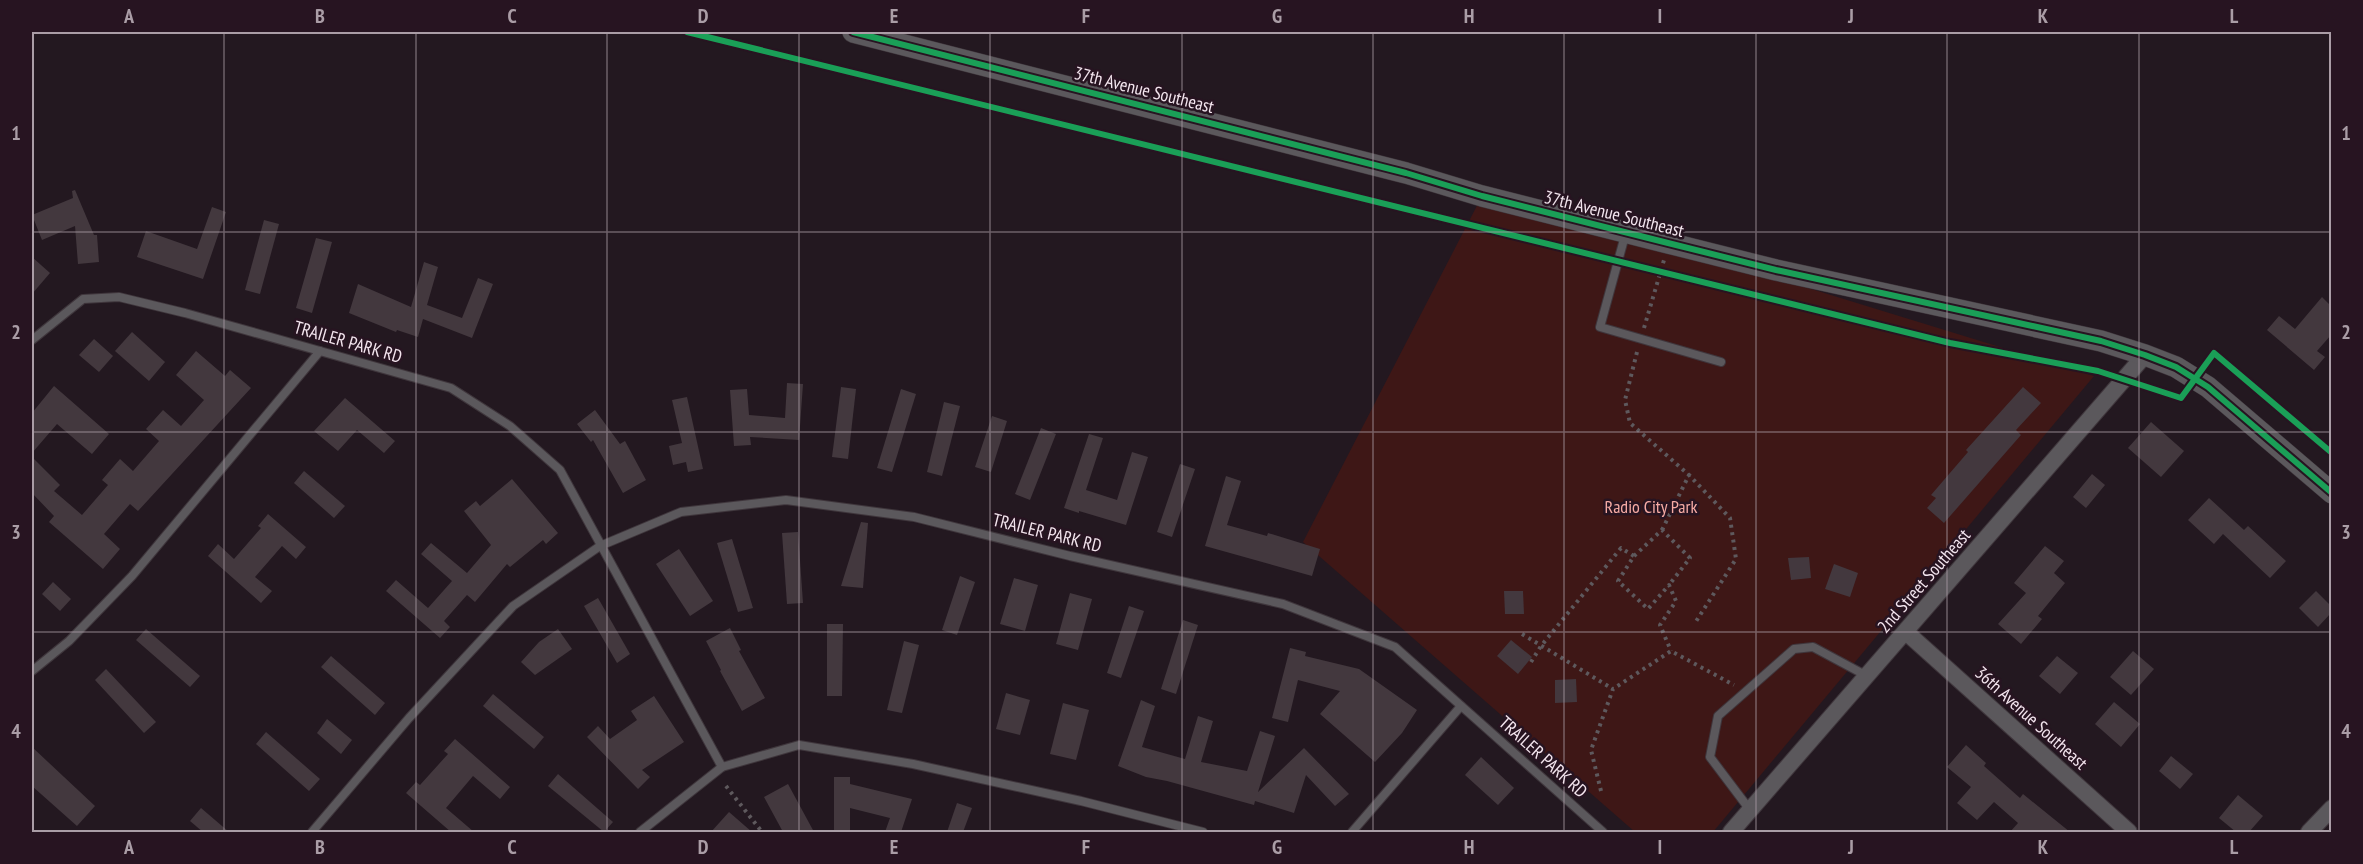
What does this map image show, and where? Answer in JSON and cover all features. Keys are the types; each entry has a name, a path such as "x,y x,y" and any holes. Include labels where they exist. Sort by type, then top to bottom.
{"street":[{"name":"37th Avenue Southeast","path":"853,32 1776,270 2101,341 2176,367 2208,387 2331,493"},
{"name":"2nd Street Southeast","path":"1731,832 2145,355"},
{"name":"36th Avenue Southeast","path":"1906,632 2129,832"},
{"path":"2309,832 2331,808"}],"lane":[{"path":"1626,232 1600,327 1721,362"},
{"name":"TRAILER PARK RD","path":"32,340 83,298 119,297 185,313 451,388 510,426 560,470 722,767"},
{"path":"32,671 69,641 132,576 320,351"},
{"name":"TRAILER PARK RD","path":"312,832 409,718 513,606 600,546 681,512 786,500 914,517 1070,556 1283,604 1395,647 1603,832"},
{"path":"1750,811 1710,757 1718,716 1794,649 1813,647 1867,676"},
{"path":"1352,832 1461,706"},
{"path":"640,832 722,767 799,745 913,764 1081,801 1203,832"}],"path":[{"path":"1668,243 1625,400 1629,423 1689,475 1730,518 1736,559 1695,623"},
{"path":"1650,269 1672,274"},
{"path":"1662,530 1690,558 1648,609 1618,581 1634,556 1662,530 1689,475"},
{"path":"1531,662 1541,646 1621,548 1634,556"},
{"path":"1669,585 1676,601 1660,625 1671,651 1730,682 1742,695"},
{"path":"1522,634 1613,689"},
{"path":"1601,790 1591,750 1613,689 1671,651"},
{"path":"726,786 762,832"}],"green space":[{"name":"Radio City Park","path":"1482,196 1626,232 2094,376 1713,832 1635,832 1303,542"}],"building":[{"path":"75,190 94,235 97,235 99,262 78,264 75,226 42,240 32,215 73,198 72,191"},
{"path":"212,207 226,212 203,279 137,257 146,231 197,249"},
{"path":"264,220 279,224 260,294 245,290"},
{"path":"316,238 332,242 312,313 296,308"},
{"path":"32,257 50,273 32,294"},
{"path":"424,262 438,267 427,305 462,318 478,278 493,284 472,338 423,319 418,337 397,330 396,332 349,313 358,284 411,307"},
{"path":"2322,297 2331,306 2331,335 2317,351 2325,357 2314,370 2267,330 2279,316 2295,329"},
{"path":"132,332 165,362 149,381 115,351"},
{"path":"94,339 113,356 99,372 79,355"},
{"path":"196,351 225,376 230,370 251,388 138,511 130,504 104,534 120,549 103,569 49,522 54,516 32,493 32,457 60,485 54,491 82,515 108,485 102,480 120,459 133,471 159,441 146,429 163,410 181,426 204,400 176,375"},
{"path":"787,383 803,384 799,440 750,437 751,445 734,446 730,390 747,389 749,415 785,418"},
{"path":"54,386 109,434 92,454 57,424 32,453 32,413"},
{"path":"841,387 856,389 848,459 832,457"},
{"path":"2023,387 2041,403 2016,430 2021,435 1944,523 1927,508 1936,498 1931,495 1968,452 1966,450"},
{"path":"901,389 916,394 892,472 877,468"},
{"path":"687,397 703,469 688,472 686,462 673,465 669,446 682,443 672,400"},
{"path":"345,398 395,441 384,453 357,430 338,451 314,431"},
{"path":"944,402 960,406 942,476 927,472"},
{"path":"595,410 620,444 625,441 646,480 623,493 593,440 591,442 577,424"},
{"path":"992,416 1007,421 991,472 975,467"},
{"path":"2151,422 2184,451 2161,477 2128,448"},
{"path":"1041,428 1056,434 1030,500 1015,494"},
{"path":"1089,434 1103,438 1086,490 1117,500 1132,452 1148,457 1126,525 1064,508"},
{"path":"1180,464 1195,469 1172,537 1157,532"},
{"path":"304,471 345,506 334,518 294,483"},
{"path":"2092,474 2105,485 2086,508 2073,497"},
{"path":"1226,476 1241,481 1227,525 1267,536 1268,533 1320,549 1312,576 1205,546"},
{"path":"512,479 558,533 546,544 543,540 510,567 507,564 475,602 467,595 444,621 450,627 440,638 386,591 396,580 428,608 452,581 421,554 431,543 467,573 491,545 464,511 476,501 480,506"},
{"path":"2209,498 2244,530 2248,526 2286,561 2270,578 2223,534 2214,544 2188,520"},
{"path":"268,514 306,547 296,559 282,546 255,577 272,591 261,603 208,556 218,544 234,559 261,528 258,526"},
{"path":"861,522 868,523 863,588 841,586"},
{"path":"798,532 803,603 787,604 782,533"},
{"path":"732,539 753,608 738,612 717,543"},
{"path":"2045,546 2064,561 2054,573 2065,583 2038,616 2042,619 2021,644 1998,624 2026,593 2014,583"},
{"path":"679,549 713,601 690,616 656,564"},
{"path":"1809,557 1811,578 1791,580 1788,558"},
{"path":"1834,564 1858,573 1850,597 1825,589"},
{"path":"960,576 975,582 957,635 942,630"},
{"path":"1014,578 1038,585 1025,631 1000,624"},
{"path":"53,582 71,599 60,611 42,594"},
{"path":"1504,591 1523,591 1524,614 1505,614"},
{"path":"2316,591 2331,606 2331,613 2318,627 2299,608"},
{"path":"1070,593 1092,599 1078,650 1056,644"},
{"path":"598,598 630,654 617,663 584,606"},
{"path":"1129,606 1144,611 1121,678 1107,673"},
{"path":"1183,620 1198,625 1176,694 1161,689"},
{"path":"827,624 843,624 842,696 827,696"},
{"path":"730,628 741,650 739,651 765,698 742,711 706,641"},
{"path":"146,629 200,676 190,687 136,640"},
{"path":"558,629 572,649 535,675 521,662 539,642"},
{"path":"1511,640 1532,657 1518,674 1497,656"},
{"path":"904,641 919,645 902,713 887,710"},
{"path":"1290,648 1306,652 1305,656 1359,669 1417,710 1402,733 1375,762 1320,714 1340,691 1298,680 1288,722 1272,718"},
{"path":"2133,651 2154,669 2131,695 2110,677"},
{"path":"331,656 385,703 375,715 321,667"},
{"path":"2057,656 2078,673 2060,694 2039,676"},
{"path":"106,669 156,722 144,733 95,680"},
{"path":"1576,679 1577,702 1555,703 1555,680"},
{"path":"1006,693 1030,700 1020,735 996,729"},
{"path":"493,694 544,737 534,749 483,706"},
{"path":"654,696 684,742 642,770 650,777 638,789 587,737 598,726 610,739 637,720 631,711"},
{"path":"1141,700 1155,706 1142,747 1185,759 1198,716 1213,721 1201,762 1247,771 1260,731 1275,736 1258,792 1304,748 1349,794 1335,806 1306,775 1294,813 1255,801 1254,805 1146,777 1118,766"},
{"path":"2114,702 2140,724 2121,747 2095,724"},
{"path":"1063,703 1089,710 1076,760 1050,754"},
{"path":"327,719 352,740 341,754 317,733"},
{"path":"266,732 320,779 309,791 256,744"},
{"path":"455,739 510,787 500,799 473,776 446,808 474,832 451,832 406,793 416,782 420,785 448,754 444,751"},
{"path":"1966,745 1986,763 1984,766 2020,798 2023,794 2070,832 2010,832 2018,823 1994,802 1977,820 1957,803 1971,787 1947,767"},
{"path":"32,747 95,806 77,826 32,786"},
{"path":"2171,756 2193,774 2180,789 2159,771"},
{"path":"1481,757 1514,788 1498,805 1465,775"},
{"path":"558,774 613,822 604,832 548,786"},
{"path":"834,777 850,777 850,784 912,799 901,832 885,832 890,818 850,808 850,832 834,832"},
{"path":"788,784 814,832 783,832 764,797"},
{"path":"2238,795 2263,816 2249,832 2236,832 2219,818"},
{"path":"957,803 972,808 963,832 947,832"},
{"path":"201,808 229,832 203,832 190,821"},
{"path":"729,812 752,832 711,832"}],"cycle path":[{"path":"687,32 1950,343 2098,371 2181,398 2214,353 2332,453"},
{"path":"853,32 1776,270 2101,341 2176,367 2208,387 2332,493"}]}
